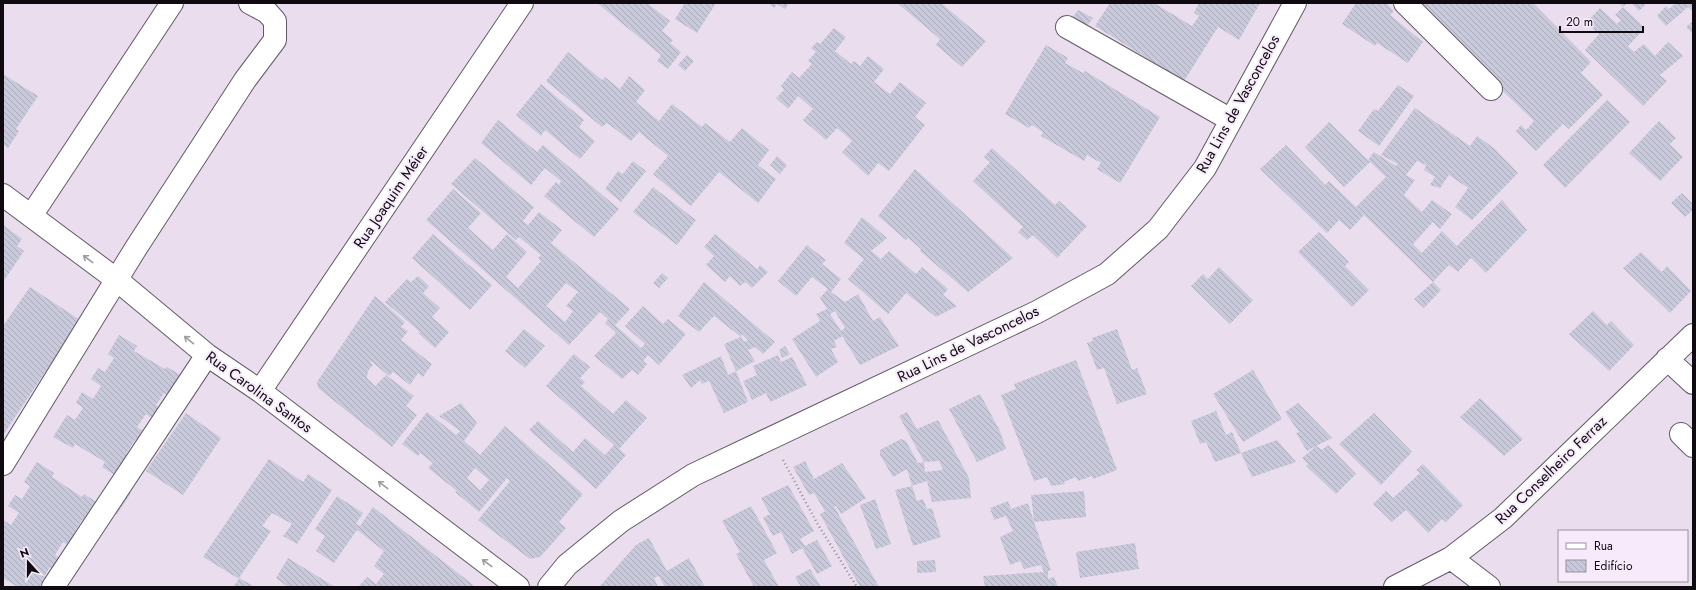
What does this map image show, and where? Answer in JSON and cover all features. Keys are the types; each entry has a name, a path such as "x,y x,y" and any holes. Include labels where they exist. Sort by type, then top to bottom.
{"street":[{"path":"31,216 172,3"},
{"path":"3,464 117,280 245,80 275,40 275,21 266,12 250,3"},
{"name":"Rua Joaquim Méier","path":"260,391 522,3"},
{"name":"Rua Lins de Vasconcelos","path":"549,587 568,565 621,521 693,475 1037,312 1107,274 1158,229 1205,168 1295,3"},
{"path":"1405,3 1491,89"},
{"path":"1067,27 1231,120"},
{"name":"Rua Carolina Santos","path":"3,195 117,280 207,355 260,391 518,587"},
{"name":"Rua Conselheiro Ferraz","path":"1395,587 1452,558 1503,518 1693,335"},
{"path":"53,587 207,355"},
{"path":"1667,359 1693,382"},
{"path":"1452,558 1490,587"}],"path":[{"path":"771,438 817,523 857,587"}],"building":[{"path":"597,3 647,3 670,21 662,31 673,40 670,43 681,52 668,69 657,61 661,55"},
{"path":"685,3 716,3 697,33 675,19"},
{"path":"768,3 789,3 785,9 777,4 774,8"},
{"path":"897,3 941,3 986,41 962,67 936,45 940,39"},
{"path":"1110,3 1154,3 1192,26 1199,16 1194,13 1199,3 1260,3 1239,40 1218,27 1184,81 1095,26"},
{"path":"1356,3 1386,3 1394,11 1390,15 1423,42 1408,63 1377,43 1375,46 1342,24"},
{"path":"1411,3 1533,3 1591,62 1581,73 1603,95 1569,129 1563,124 1536,151 1516,131 1521,125 1526,130 1534,121"},
{"path":"1619,3 1627,3 1623,7"},
{"path":"1631,3 1647,3 1639,11"},
{"path":"1676,3 1693,3 1693,12 1688,7 1666,26 1657,16 1666,6 1669,9"},
{"path":"1623,7 1645,28 1628,46 1634,52 1644,44 1655,56 1668,42 1683,56 1660,75 1667,81 1643,106 1585,50 1599,34 1586,23 1600,8 1617,24 1621,20 1615,15"},
{"path":"1078,10 1093,18 1083,32 1069,23"},
{"path":"1693,21 1693,34 1686,27"},
{"path":"834,28 846,37 835,51 851,64 854,61 860,66 868,56 884,69 874,82 890,94 900,82 926,103 915,117 925,125 889,171 878,163 868,176 842,152 852,141 837,128 826,140 803,120 813,109 798,96 788,109 776,98 784,90 781,86 792,72 799,78 812,64 808,61 816,52 811,48 817,42 820,44"},
{"path":"1046,45 1068,58 1065,63 1083,73 1085,71 1160,117 1120,183 1097,169 1101,163 1087,155 1084,161 1041,136 1043,132 1032,125 1029,128 1005,114"},
{"path":"568,52 602,80 605,77 620,89 629,76 645,90 636,102 659,121 672,104 702,127 705,123 730,142 742,128 769,150 758,165 776,179 758,203 719,172 691,206 653,174 668,156 639,132 631,141 607,123 602,127 546,81"},
{"path":"687,55 694,61 685,71 678,65"},
{"path":"3,74 38,96 16,129 19,131 8,148 3,144"},
{"path":"541,84 584,120 579,127 595,141 580,159 545,130 541,136 516,115"},
{"path":"1398,85 1414,96 1379,146 1358,131 1374,109 1378,111"},
{"path":"1607,100 1630,122 1565,188 1543,165"},
{"path":"1415,108 1470,146 1477,136 1495,149 1518,173 1472,220 1455,207 1468,188 1449,175 1440,188 1430,185 1435,177 1424,170 1426,165 1417,161 1406,175 1415,180 1404,195 1422,212 1432,200 1452,214 1440,229 1433,222 1413,244 1422,253 1442,231 1457,246 1502,200 1527,230 1486,273 1471,258 1458,272 1449,265 1433,282 1364,215 1350,230 1339,220 1327,233 1260,169 1286,145 1325,185 1329,181 1356,207 1386,177 1370,162 1344,187 1305,147 1329,122 1368,160 1374,152 1396,166 1398,164 1381,155"},
{"path":"498,120 537,152 543,145 619,209 594,237 544,196 556,182 559,185 561,181 545,168 531,185 481,143"},
{"path":"1659,121 1676,138 1670,144 1683,157 1660,181 1629,153"},
{"path":"992,148 1055,205 1059,201 1087,226 1057,258 1033,235 1027,240 1018,232 1023,227 973,181 990,162 984,157"},
{"path":"777,156 787,165 780,174 770,165"},
{"path":"475,158 534,207 523,221 528,225 539,212 562,230 551,243 630,309 615,325 641,348 645,344 625,326 643,306 663,324 668,319 686,334 659,365 648,355 643,361 647,364 638,375 632,370 622,379 594,356 616,333 605,323 608,319 600,312 569,345 426,220 453,189 481,213 468,228 493,250 507,234 527,252 506,277 518,288 541,261 538,258 541,255 519,237 516,240 451,184","holes":["566,283 578,292 566,306 573,311 565,322 546,306"]},
{"path":"633,161 646,171 621,202 605,189 618,171 623,174"},
{"path":"915,169 1013,258 968,292 920,251 921,249 908,238 906,240 878,216"},
{"path":"653,187 696,220 677,245 633,212"},
{"path":"1682,193 1693,204 1693,210 1685,217 1671,203"},
{"path":"862,217 887,238 871,251 881,259 889,251 916,274 922,267 948,289 943,295 957,306 936,317 906,293 888,314 848,279 864,259 844,243"},
{"path":"3,225 22,239 17,246 24,251 3,282"},
{"path":"1319,232 1349,262 1345,266 1369,290 1352,307 1298,252"},
{"path":"433,234 492,285 470,310 412,258"},
{"path":"715,234 757,269 760,265 768,272 752,288 745,282 740,286 730,276 725,282 706,265 714,256 704,247"},
{"path":"807,245 826,260 822,264 841,279 831,292 845,302 858,294 873,321 880,317 899,346 860,365 842,336 834,341 837,347 831,349 838,362 816,377 792,339 820,321 816,314 827,309 820,298 828,289 812,277 796,296 778,281","holes":["835,311 845,328 841,331 830,314"]},
{"path":"1641,252 1662,272 1667,266 1691,291 1670,313 1623,268"},
{"path":"1219,267 1253,300 1230,324 1191,286 1203,274 1208,279"},
{"path":"662,273 668,278 659,288 653,283"},
{"path":"418,276 429,286 423,293 440,308 432,317 449,332 435,348 418,333 420,332 385,302 407,279 411,282"},
{"path":"704,282 775,342 763,354 755,347 748,350 755,361 736,371 724,344 741,337 714,316 699,332 678,316","holes":["742,334 748,340 744,342 741,337"]},
{"path":"1433,282 1441,290 1424,308 1414,299"},
{"path":"30,287 80,320 3,435 3,326"},
{"path":"375,296 405,322 401,327 408,331 401,340 432,364 423,377 418,373 410,385 393,372 389,376 371,361 370,362 373,365 368,371 367,378 375,386 386,375 414,396 406,406 417,415 392,447 318,388 317,382"},
{"path":"1593,311 1607,325 1611,321 1634,345 1609,371 1569,334"},
{"path":"524,329 545,346 525,368 505,351"},
{"path":"1117,329 1132,370 1137,368 1147,394 1117,404 1104,368 1097,370 1087,343 1093,341 1092,338"},
{"path":"119,335 137,346 134,351 165,369 167,367 184,377 172,398 164,393 156,405 163,410 156,421 146,414 137,427 148,434 141,444 135,440 126,454 132,458 119,478 102,467 105,462 75,444 73,448 53,437 67,415 75,420 83,408 76,403 82,392 93,399 101,386 91,379 98,368 105,372 114,358 108,354"},
{"path":"785,346 790,354 782,358 779,350"},
{"path":"574,354 590,367 580,378 585,382 581,386 613,414 626,400 647,418 619,449 626,455 596,489 529,430 538,421 573,452 585,438 605,455 614,445 546,386"},
{"path":"778,355 781,362 792,357 807,385 770,402 766,393 752,400 743,381 757,375 753,366"},
{"path":"721,356 728,375 736,371 748,402 724,413 709,381 702,384 700,380 691,388 682,375"},
{"path":"1076,360 1117,470 1093,479 1092,476 1078,481 1076,477 1064,482 1065,484 1051,486 1047,477 1034,481 1001,395 1016,389 1014,384"},
{"path":"1253,370 1282,419 1243,442 1213,394"},
{"path":"980,394 1000,431 1006,449 977,462 949,409"},
{"path":"1480,398 1523,439 1504,456 1460,417"},
{"path":"461,403 477,423 464,441 480,455 505,426 583,494 559,522 566,528 540,557 530,559 478,520 510,481 507,478 479,512 455,492 457,491 428,468 433,463 420,453 418,456 402,444 427,412 456,435 460,431 439,416","holes":["475,468 489,480 480,490 467,478"]},
{"path":"1298,403 1332,438 1307,451 1296,433 1299,432 1285,412"},
{"path":"1216,411 1226,435 1232,432 1241,453 1215,462 1206,442 1200,444 1191,421"},
{"path":"907,412 917,429 938,420 969,478 971,498 932,502 927,481 912,486 907,469 893,477 880,455 880,450 901,439 906,441 918,463 924,462 899,416","holes":["939,461 943,470 925,472 924,462"]},
{"path":"186,413 221,438 183,495 146,471"},
{"path":"1374,413 1412,452 1381,485 1339,444"},
{"path":"1277,440 1296,462 1252,477 1241,453"},
{"path":"1328,445 1356,474 1336,494 1306,466 1308,464 1302,458 1316,446 1322,450"},
{"path":"269,459 303,482 308,474 332,490 297,544 283,536 292,524 272,513 262,526 271,531 239,578 252,585 251,587 233,587 239,579 203,557"},
{"path":"805,461 814,479 842,463 866,498 841,514 836,506 834,506 879,587 860,587 820,514 825,511 814,493 809,495 793,467"},
{"path":"37,462 54,473 52,477 82,497 84,494 101,505 89,524 82,520 74,533 80,537 73,548 63,542 55,555 65,561 58,572 50,567 42,580 49,585 48,587 18,587 3,578 3,520 11,525 19,513 8,506 15,495 22,499 30,486 24,482"},
{"path":"1423,464 1463,505 1446,522 1442,519 1428,533 1406,510 1392,522 1373,504 1386,491 1393,498 1420,473 1416,470"},
{"path":"788,485 814,531 800,539 805,546 817,540 832,566 817,574 802,548 792,554 781,532 773,536 763,518 770,514 761,498"},
{"path":"912,486 917,501 923,499 927,509 932,508 941,537 913,546 895,490"},
{"path":"123,489 131,493 117,514 108,509"},
{"path":"1084,491 1086,517 1034,522 1031,495"},
{"path":"337,496 363,513 356,524 360,526 373,507 476,587 358,587 367,577 376,584 384,574 374,566 384,551 357,530 334,563 316,551 325,536 315,529"},
{"path":"875,499 891,544 876,549 860,505"},
{"path":"1008,501 1011,509 1028,503 1051,570 1048,571 1048,579 1054,577 1058,587 985,587 983,576 1044,572 1041,565 1024,569 1020,561 1010,565 1000,537 1013,531 1006,516 994,520 990,508"},
{"path":"751,506 777,553 764,560 779,587 754,587 736,554 740,552 722,521"},
{"path":"649,538 667,571 689,558 705,587 665,587 659,576 654,578 658,587 599,587 636,545"},
{"path":"1135,543 1139,569 1080,578 1076,552"},
{"path":"288,558 335,587 288,587 276,578"},
{"path":"935,560 936,572 917,573 917,561"},
{"path":"810,569 821,587 801,587 795,577"}]}
